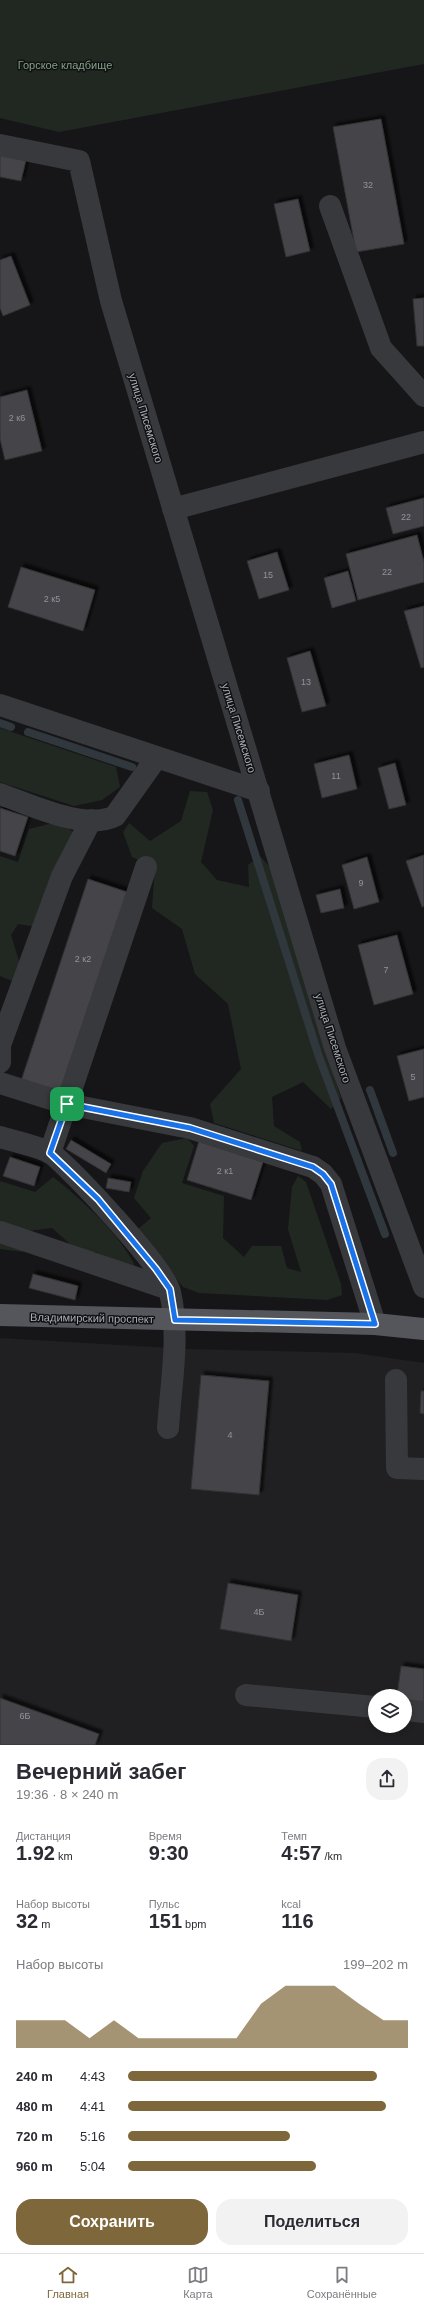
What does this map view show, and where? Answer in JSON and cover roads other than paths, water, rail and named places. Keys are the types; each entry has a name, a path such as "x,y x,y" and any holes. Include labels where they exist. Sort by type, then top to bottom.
{"main road":[{"name":"Владимирский проспект","path":"0,1315 375,1324 424,1329"}],"street":[{"name":"улица Писемского","path":"0,145 79,161 111,301 335,1048 424,1287"},
{"path":"330,206 381,348 424,396"},
{"path":"173,508 424,442"},
{"path":"0,704 258,791"},
{"path":"0,794 67,817 105,821 115,816 157,757"},
{"path":"0,1062 0,1045 62,876 91,820"},
{"path":"50,1153 146,867"},
{"path":"0,1083 67,1104 190,1128 313,1167 323,1174 331,1184 375,1324"},
{"path":"0,1137 50,1153 98,1199 156,1269 170,1289 175,1320 168,1428"},
{"path":"0,1232 170,1289"},
{"path":"396,1380 397,1468 424,1469"},
{"path":"246,1695 368,1706"},
{"path":"412,1711 424,1712"}],"waterway":[{"path":"0,723 11,727"},
{"path":"28,732 132,767"},
{"path":"238,800 318,1054 385,1234"},
{"path":"370,1090 393,1153"}],"park label":[{"name":"Горское кладбище","path":"65,65"}]}
